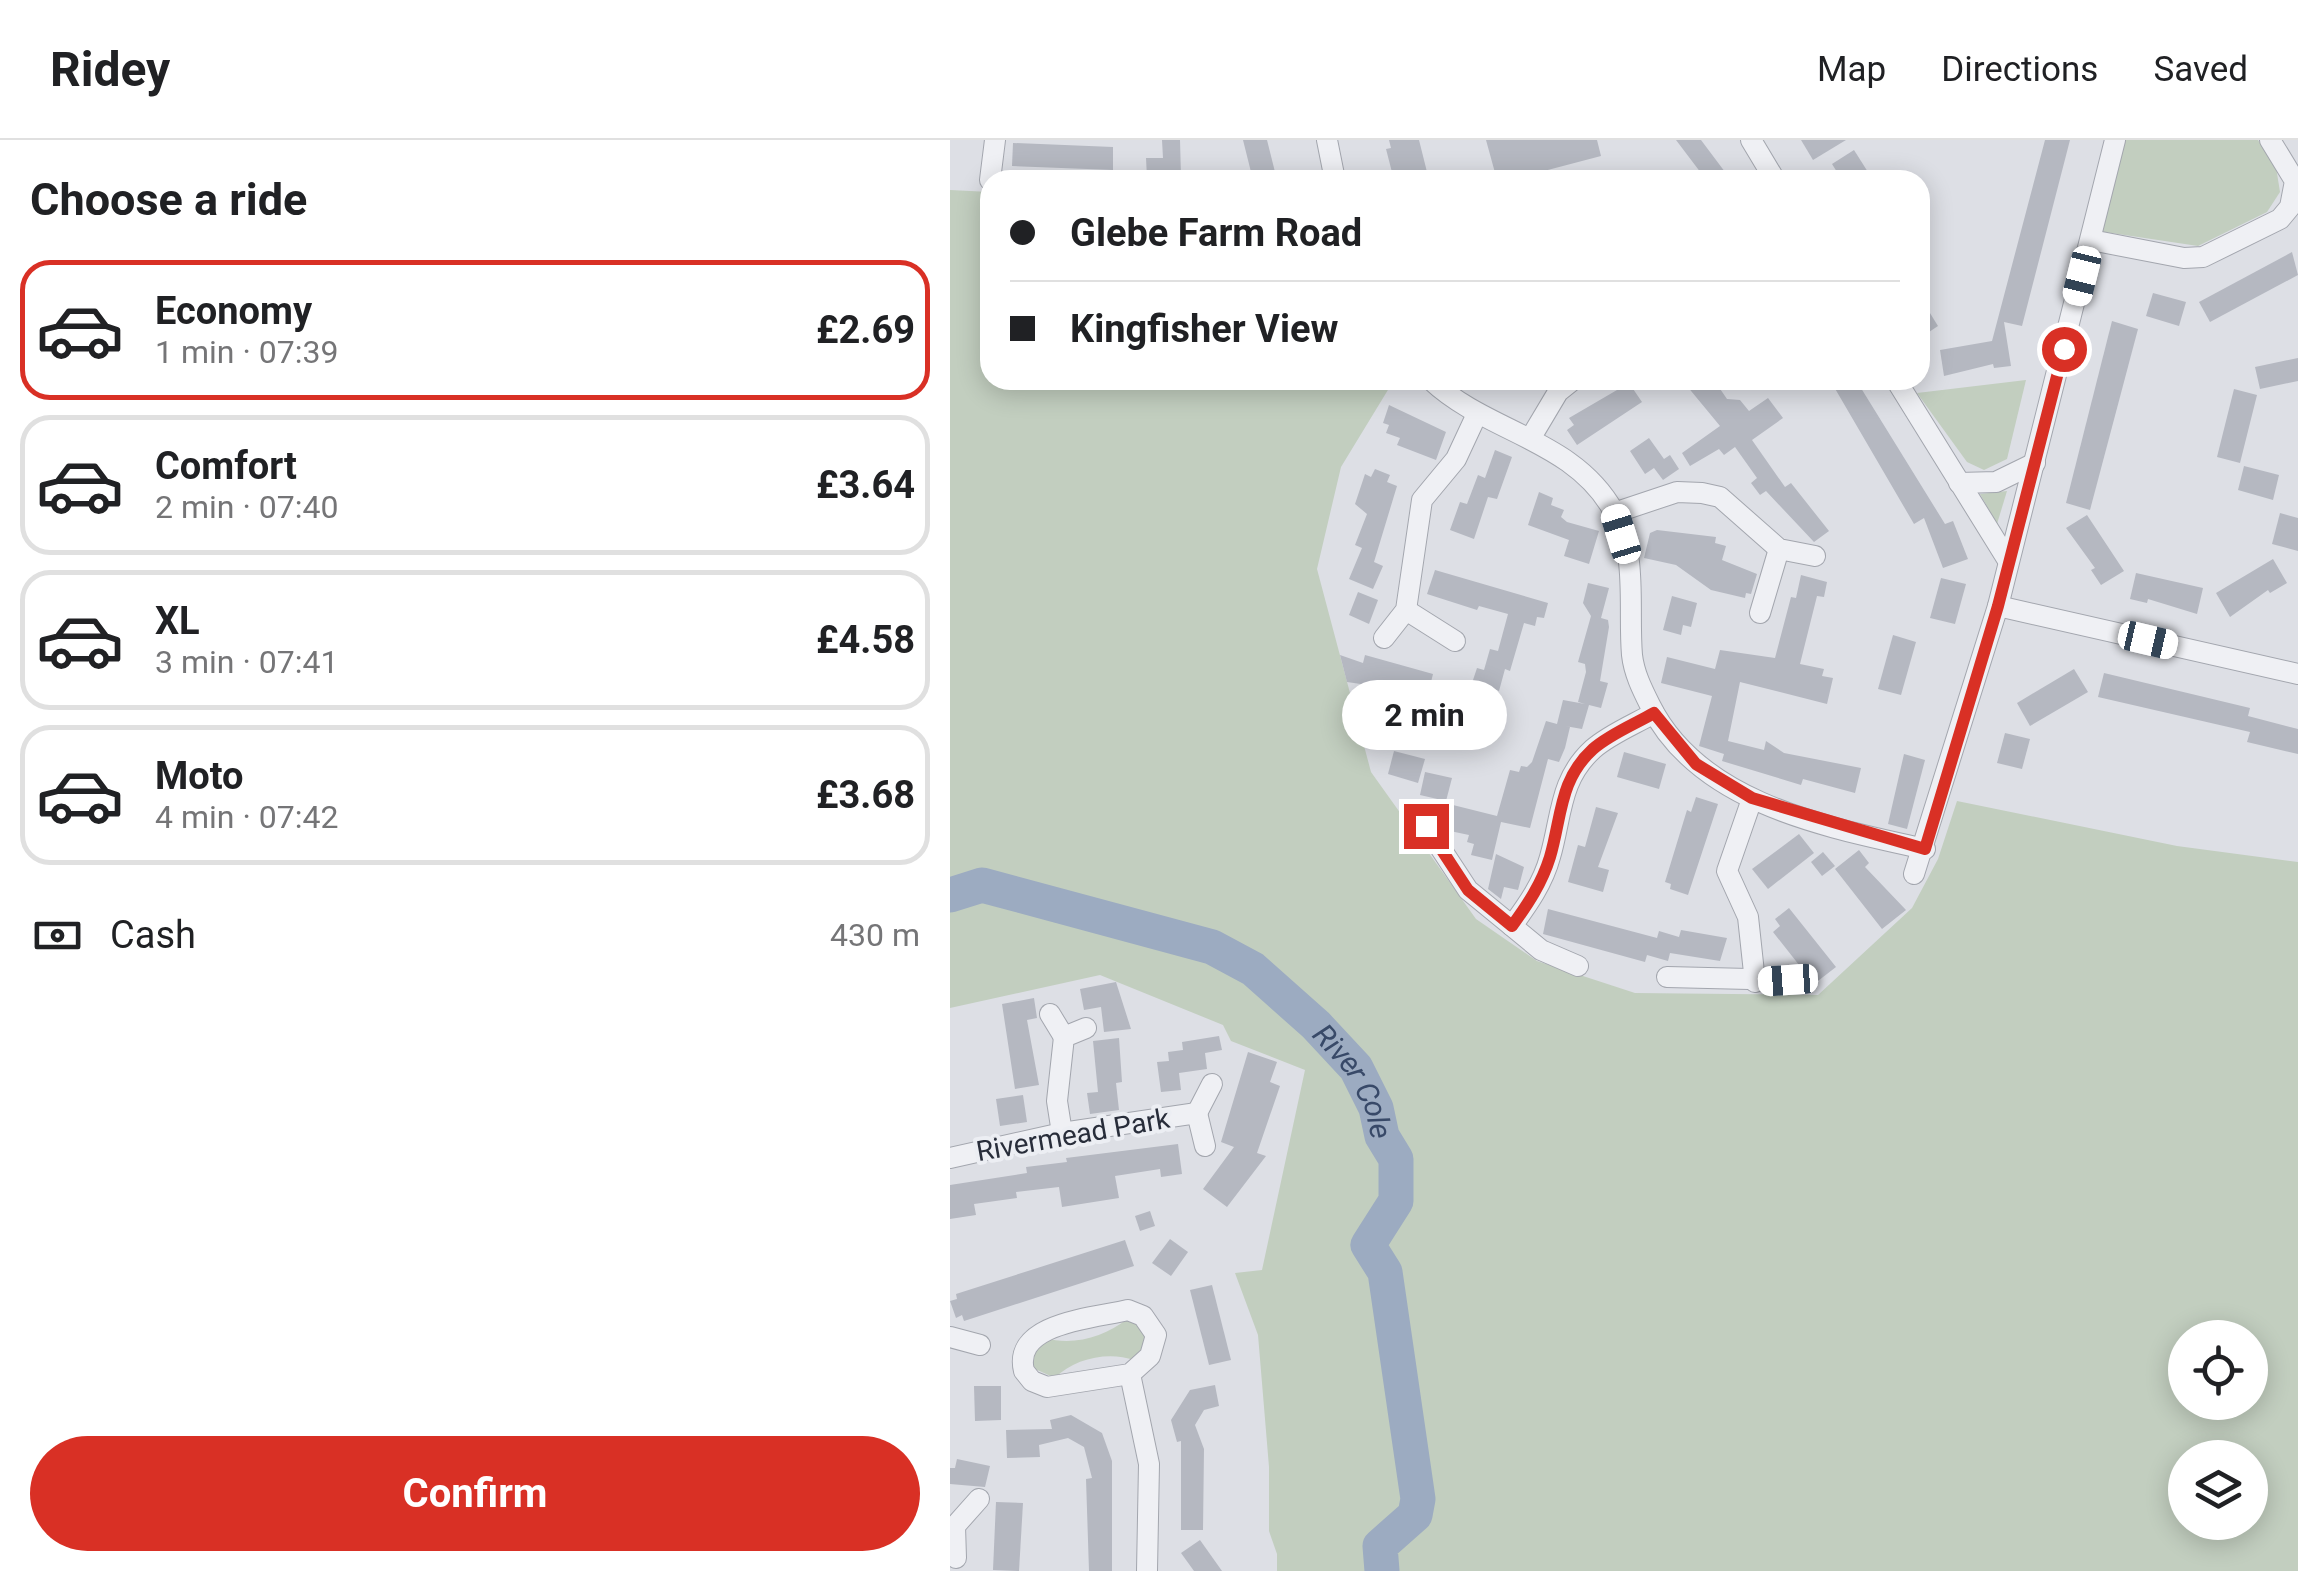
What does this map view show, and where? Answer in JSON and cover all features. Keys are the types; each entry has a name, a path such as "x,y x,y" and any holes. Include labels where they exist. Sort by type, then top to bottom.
{"street":[{"path":"991,170 994,140"},
{"path":"1326,140 1333,170"},
{"path":"1750,140 1769,170"},
{"path":"1914,874 1925,849 1998,606 2116,140"},
{"path":"2092,240 2184,258 2203,257 2280,219 2296,198 2290,168 2270,140"},
{"path":"1445,390 1478,414 1561,453 1585,474 1614,513 1632,587 1632,658 1654,713 1696,764 1752,798 1925,849"},
{"path":"1530,439 1560,390"},
{"path":"1902,390 2007,560"},
{"path":"1384,638 1406,610 1422,500 1456,459 1478,414"},
{"path":"1959,483 1996,482 2035,463"},
{"path":"1614,513 1677,492 1702,492 1720,497 1779,548 1815,556"},
{"path":"1760,613 1779,548"},
{"path":"1998,606 2298,674"},
{"path":"1406,610 1456,640"},
{"path":"1512,926 1536,892 1550,856 1564,787 1574,771 1594,748 1654,713"},
{"path":"1752,798 1728,871 1748,917 1755,982"},
{"path":"1426,826 1468,890 1541,950 1578,966"},
{"path":"1667,977 1788,980"},
{"path":"1050,1014 1064,1037 1057,1101 1062,1133"},
{"path":"1064,1037 1086,1028"},
{"name":"Rivermead Park","path":"1205,1146 1197,1114 1212,1084"},
{"name":"Rivermead Park","path":"950,1158 1062,1133 1197,1114"},
{"path":"1128,1310 1143,1316 1156,1335 1150,1356 1130,1374 1048,1387 1032,1382 1022,1364 1028,1344 1038,1334 1128,1310"},
{"path":"950,1337 980,1345"},
{"path":"1130,1374 1149,1464 1147,1571"},
{"path":"956,1558 952,1526 979,1499"}],"green space":[{"path":"2120,140 2258,140 2276,167 2280,192 2267,212 2198,246 2098,231"},
{"path":"950,190 980,192 980,390 1388,390 1341,467 1317,569 1371,772 1476,919 1537,961 1635,993 1818,995 1912,908 1938,859 1957,801 2177,846 2298,862 2298,1571 1277,1571 1277,1554 1269,1531 1269,1467 1258,1335 1235,1273 1262,1270 1305,1070 1231,1041 1223,1025 1100,975 950,1008"},
{"path":"2026,380 2007,459 1984,470 1967,462 1917,393"},
{"path":"2007,491 1997,524 1980,494"},
{"path":"1127,1319 1140,1323 1147,1343 1134,1360 1114,1356 1092,1358 1072,1365 1055,1378 1033,1368 1031,1357 1045,1338 1088,1338"}],"building":[{"path":"1162,140 1180,140 1181,170 1147,170 1146,158 1163,158"},
{"path":"1243,140 1267,140 1274,170 1250,170"},
{"path":"1389,140 1419,140 1426,170 1391,170 1386,149 1391,148"},
{"path":"1486,140 1597,140 1601,156 1548,170 1494,170"},
{"path":"1676,140 1701,140 1724,170 1699,170"},
{"path":"1801,140 1846,140 1813,160"},
{"path":"2045,140 2070,140 2022,326 2004,322 2011,366 1994,368 1993,364 1944,376 1940,350 1992,341"},
{"path":"1013,143 1113,147 1113,170 1012,166"},
{"path":"1854,150 1867,170 1836,170 1832,164"},
{"path":"2292,252 2298,275 2210,322 2199,302"},
{"path":"2153,293 2186,302 2179,326 2146,316"},
{"path":"1930,313 1938,326 1930,331"},
{"path":"2112,321 2138,329 2090,510 2066,503"},
{"path":"2298,358 2298,381 2260,389 2255,367"},
{"path":"2234,389 2257,395 2240,463 2217,457"},
{"path":"1617,390 1634,390 1642,402 1577,445 1567,430 1574,425 1569,418"},
{"path":"1690,390 1721,390 1727,399 1740,400 1749,411 1768,398 1783,418 1752,440 1785,487 1791,483 1829,531 1814,542 1766,491 1760,495 1751,483 1757,478 1735,447 1724,455 1719,449 1690,466 1682,453 1720,426"},
{"path":"1836,390 1862,390 1945,524 1953,521 1968,559 1943,568 1924,518 1914,524"},
{"path":"1389,405 1446,432 1436,460 1397,445 1400,438 1386,433 1389,425 1383,423"},
{"path":"1649,438 1664,459 1670,455 1679,469 1663,480 1654,468 1645,474 1630,451"},
{"path":"1495,450 1512,457 1497,499 1488,497 1474,539 1450,530 1460,502 1467,504 1478,475 1485,478"},
{"path":"2244,466 2279,475 2273,500 2238,490"},
{"path":"1375,469 1390,475 1387,482 1397,486 1374,562 1383,566 1373,589 1349,579 1362,548 1355,545 1367,514 1355,504 1365,474 1371,477"},
{"path":"1539,492 1553,498 1551,505 1564,510 1561,517 1567,522 1599,531 1589,564 1564,556 1569,540 1528,525"},
{"path":"2280,513 2298,518 2298,551 2272,544"},
{"path":"2087,515 2124,571 2101,585 2091,570 2095,568 2066,528"},
{"path":"1657,530 1716,537 1715,543 1726,546 1722,560 1757,574 1751,594 1746,593 1745,598 1711,590 1676,565 1644,558 1650,533"},
{"path":"2273,559 2287,583 2270,593 2268,590 2230,617 2216,593"},
{"path":"1435,570 1548,603 1544,618 1537,617 1535,626 1524,623 1510,671 1505,669 1499,691 1489,688 1483,710 1476,709 1470,737 1452,732 1454,725 1447,723 1451,708 1456,709 1462,687 1470,689 1477,668 1484,670 1490,649 1498,651 1508,614 1479,606 1477,610 1427,594"},
{"path":"2136,573 2203,588 2197,614 2148,599 2147,603 2130,599"},
{"path":"1801,575 1827,582 1824,597 1817,596 1800,664 1824,669 1822,676 1833,678 1827,704 1740,682 1728,741 1764,750 1766,741 1784,753 1861,768 1855,793 1803,779 1801,785 1722,761 1724,754 1699,746 1712,696 1661,683 1667,657 1715,669 1720,650 1775,658"},
{"path":"1941,578 1966,584 1955,624 1930,618"},
{"path":"1588,583 1609,588 1601,618 1608,620 1609,627 1600,681 1608,683 1601,708 1589,705 1582,729 1565,726 1570,727 1565,748 1559,762 1548,759 1530,828 1501,822 1492,860 1471,855 1474,844 1467,842 1469,835 1450,831 1452,823 1445,821 1449,804 1497,816 1510,770 1519,772 1521,766 1532,762 1546,721 1557,724 1563,700 1585,704 1578,702 1585,664 1578,662 1591,616 1583,603"},
{"path":"1358,592 1378,600 1369,624 1349,615"},
{"path":"1672,596 1697,603 1691,627 1683,625 1681,635 1663,630"},
{"path":"1893,635 1916,642 1901,695 1878,689"},
{"path":"1340,655 1363,663 1365,655 1433,674 1429,690 1397,682 1395,689 1347,682"},
{"path":"2074,669 2088,692 2030,726 2017,703"},
{"path":"2104,673 2250,708 2248,716 2298,729 2298,754 2247,742 2250,732 2098,697"},
{"path":"2005,733 2030,739 2022,769 1997,763"},
{"path":"1394,751 1425,759 1418,783 1388,774"},
{"path":"1624,752 1666,764 1659,789 1617,777"},
{"path":"1904,754 1925,760 1907,829 1888,824"},
{"path":"1425,772 1452,778 1446,801 1420,795"},
{"path":"1696,797 1718,804 1688,895 1670,889 1671,884 1665,882 1687,810 1691,812"},
{"path":"1596,807 1618,813 1598,867 1609,870 1603,892 1568,882 1578,845 1585,847"},
{"path":"1799,834 1814,853 1768,889 1752,869"},
{"path":"1859,850 1869,863 1865,867 1906,910 1882,929 1835,869"},
{"path":"1823,852 1835,866 1822,876 1811,862"},
{"path":"1496,854 1524,867 1518,890 1504,887 1501,899 1488,889"},
{"path":"1789,908 1836,967 1814,984 1773,932 1780,926 1775,919"},
{"path":"1548,909 1657,938 1659,931 1679,937 1681,930 1727,938 1720,961 1670,953 1668,961 1647,955 1645,962 1543,934"},
{"path":"1116,982 1131,1029 1104,1032 1101,1007 1084,1010 1080,989"},
{"path":"1034,998 1037,1018 1027,1020 1039,1085 1015,1089 1002,1004"},
{"path":"1219,1036 1222,1050 1205,1053 1207,1069 1179,1073 1181,1090 1161,1092 1157,1062 1169,1061 1168,1052 1183,1050 1182,1042"},
{"path":"1119,1038 1119,1110 1090,1114 1087,1093 1098,1092 1093,1041"},
{"path":"1248,1052 1277,1062 1270,1082 1280,1086 1257,1153 1266,1156 1227,1207 1203,1189 1234,1147 1221,1142"},
{"path":"1023,1095 1027,1122 1000,1126 996,1099"},
{"path":"1178,1144 1182,1174 1161,1177 1160,1169 1115,1176 1119,1198 1062,1207 1059,1187 1016,1192 1017,1198 974,1204 976,1215 950,1219 950,1185 1027,1173 1026,1167 1067,1162 1066,1158"},
{"path":"1150,1211 1155,1226 1140,1231 1135,1216"},
{"path":"1170,1239 1188,1252 1171,1276 1152,1263"},
{"path":"1125,1240 1134,1266 964,1321 962,1315 956,1318 950,1301 957,1299 956,1294"},
{"path":"1212,1285 1231,1360 1209,1365 1190,1290"},
{"path":"1215,1385 1219,1406 1204,1410 1195,1425 1204,1449 1203,1530 1181,1530 1181,1441 1177,1442 1171,1420 1190,1390"},
{"path":"974,1386 1001,1386 1001,1420 975,1421"},
{"path":"1071,1415 1102,1433 1112,1461 1112,1571 1089,1571 1086,1479 1092,1478 1084,1447 1068,1438 1039,1445 1040,1457 1007,1458 1006,1430 1052,1429 1050,1420"},
{"path":"957,1459 990,1466 985,1487 950,1484 950,1468 955,1468"},
{"path":"996,1502 1023,1503 1019,1571 993,1570"},
{"path":"1200,1540 1222,1571 1194,1571 1181,1553"}],"waterway":[{"name":"River Cole","path":"950,895 982,885 1212,947 1253,969 1316,1025 1356,1068 1376,1108 1382,1136 1396,1159 1396,1201 1368,1245 1385,1272 1418,1499 1415,1515 1380,1546 1382,1571"}],"route":[{"path":"1426,826 1468,890 1512,926 1536,892 1550,856 1564,787 1574,771 1594,748 1654,713 1696,764 1724,784 1752,798 1925,849 1998,606 2064,349"}]}
